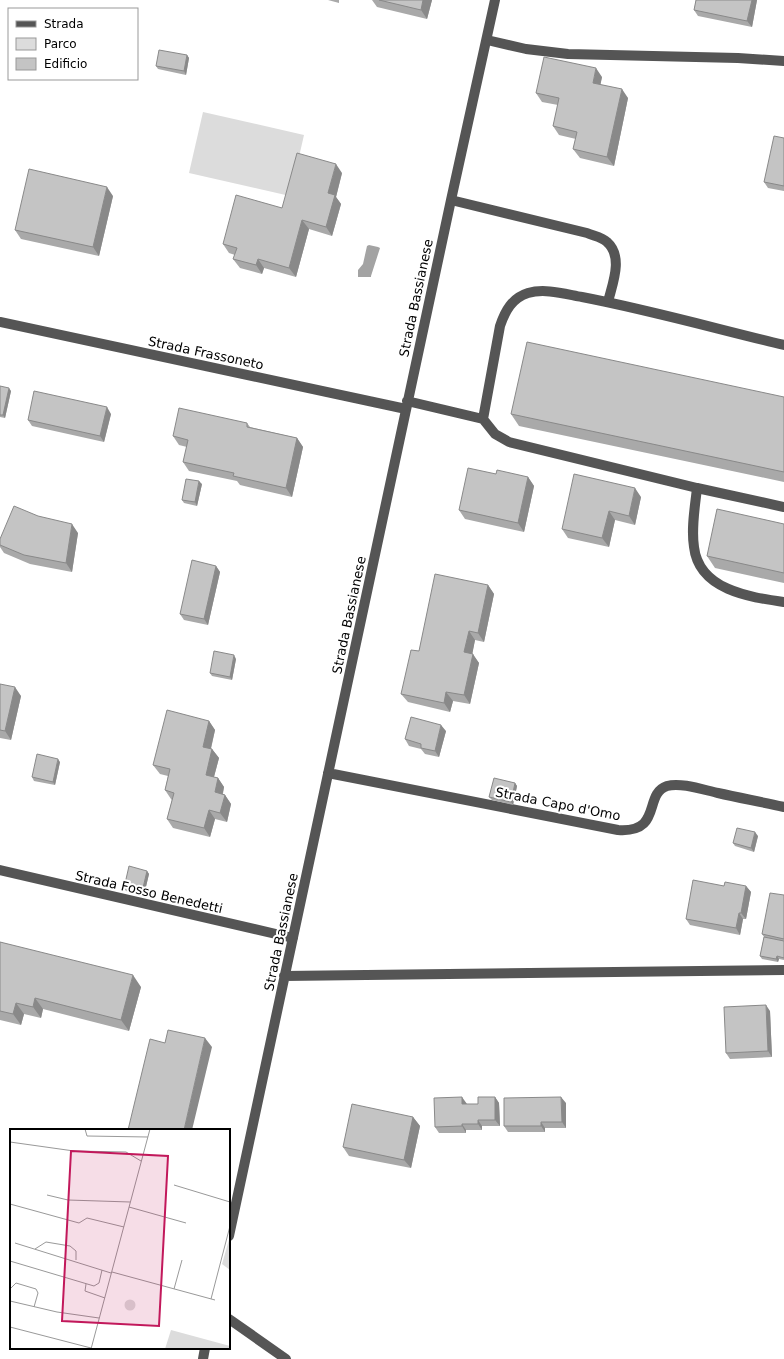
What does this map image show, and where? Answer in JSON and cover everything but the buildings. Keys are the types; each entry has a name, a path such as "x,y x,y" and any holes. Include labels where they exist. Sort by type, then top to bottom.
{"street":[{"name":"Strada Bassianese","path":"230,1231 495,0"},
{"path":"487,40 526,49 568,54 738,58 784,61"},
{"path":"451,200 587,233 599,237 607,242 614,250 616,259 608,302"},
{"path":"784,345 608,302 539,291 528,293 517,298 503,315 483,419 495,434 509,442 697,488 784,507"},
{"name":"Strada Frassoneto","path":"0,322 407,405 483,419"},
{"path":"697,488 693,527 694,547 699,564 704,572 716,583 734,591 752,597 784,602"},
{"name":"Strada Capo d'Omo","path":"328,773 624,830 639,827 648,819 657,795 667,786 686,786 784,807"},
{"name":"Strada Fosso Benedetti","path":"0,870 293,938"},
{"path":"284,976 784,970"},
{"path":"230,1320 286,1359"},
{"path":"203,1359 205,1349"}],"green space":[{"path":"203,112 304,135 290,196 189,173"}],"shaded area":[{"path":"369,245 380,248 371,277 358,277 358,270 363,264 367,246"}]}
